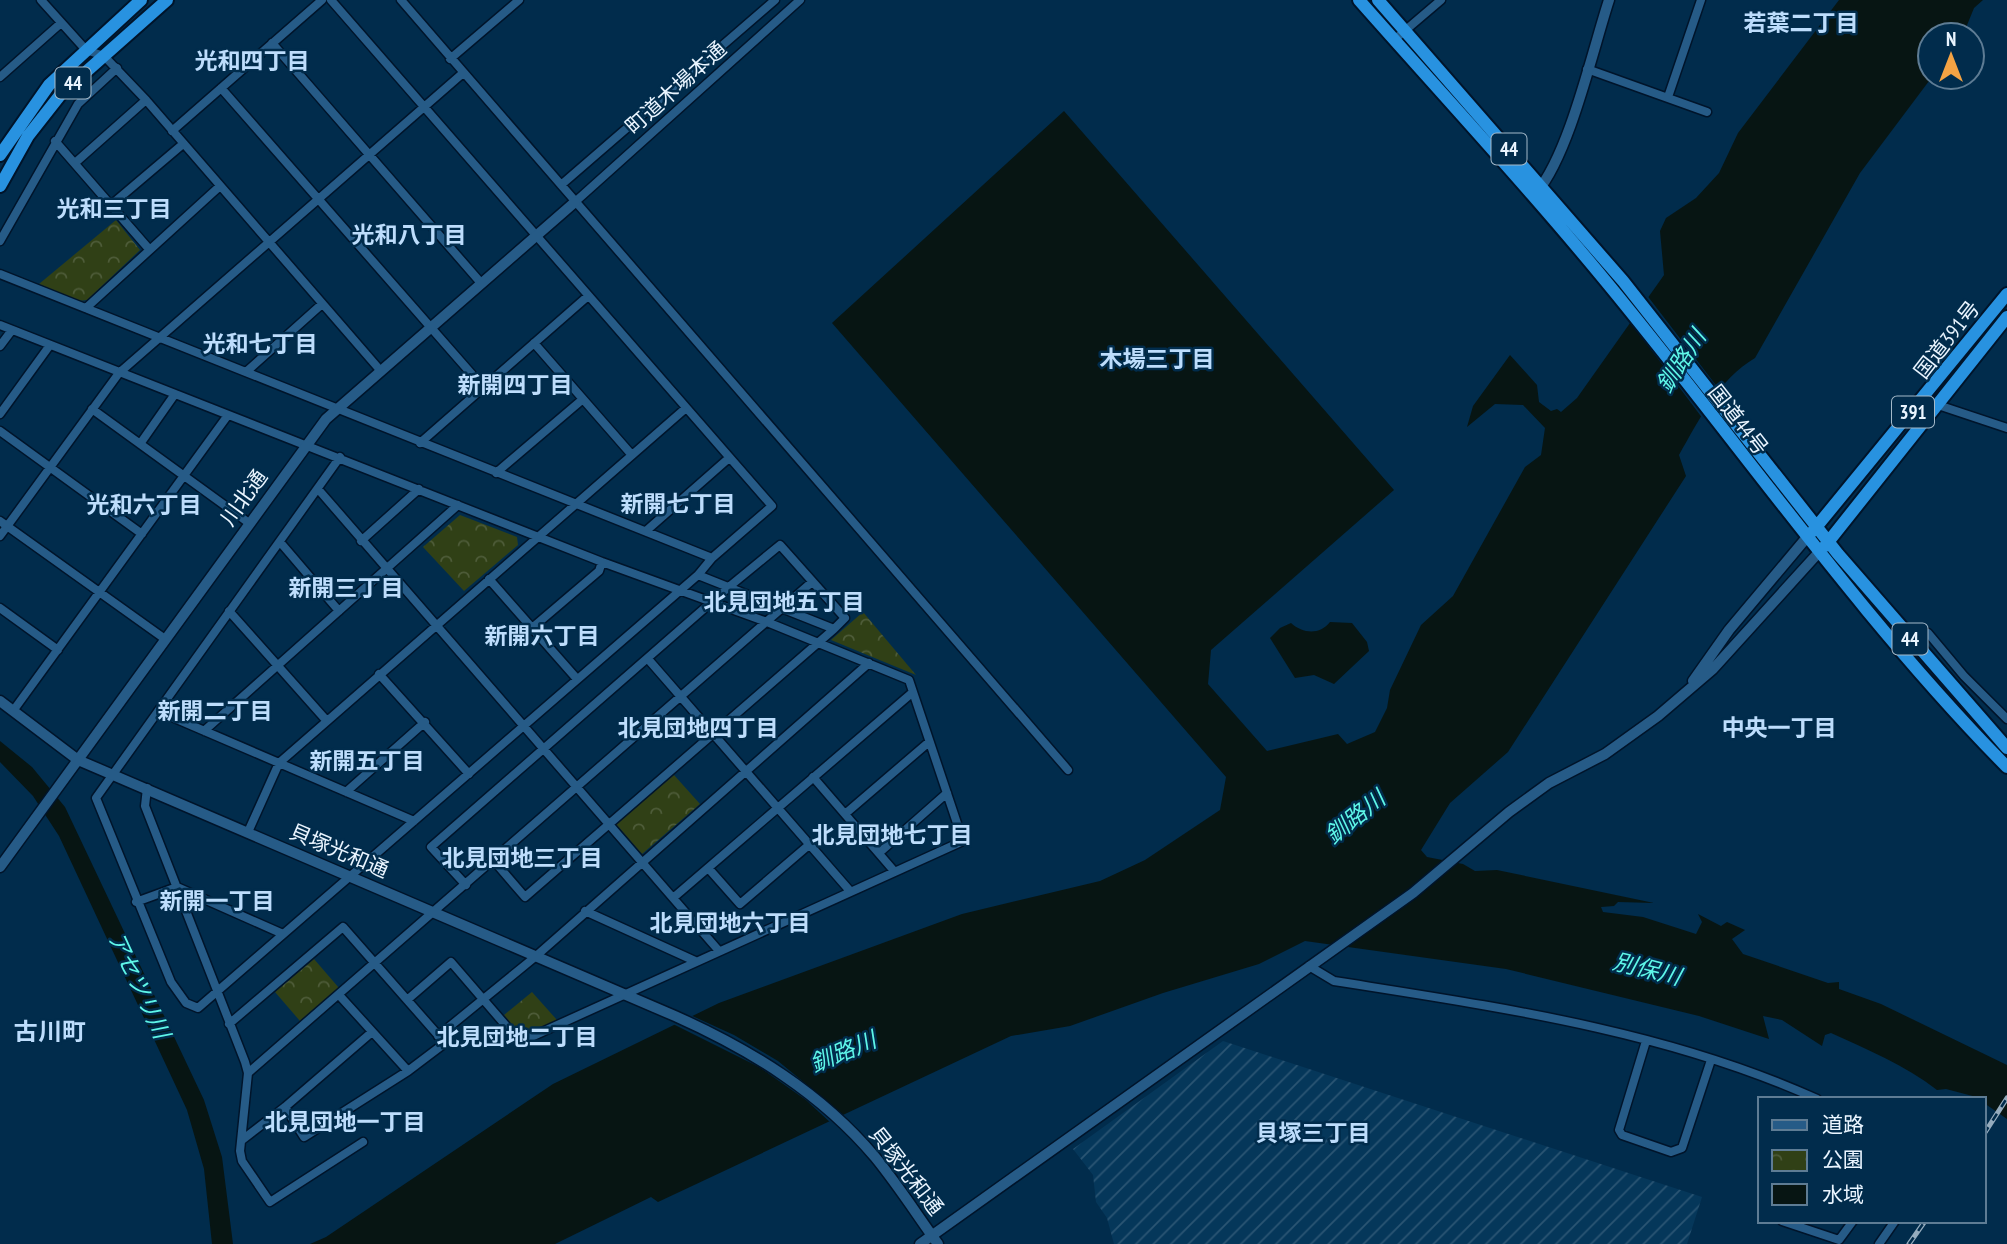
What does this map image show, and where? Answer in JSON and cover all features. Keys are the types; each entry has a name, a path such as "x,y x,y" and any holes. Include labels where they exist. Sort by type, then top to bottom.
{"highway":[{"name":"44","path":"0,154 42,93 141,0"},
{"name":"44","path":"0,186 12,162 44,113 167,0"},
{"name":"国道44号","path":"1359,0 1630,311 1719,428 1812,531"},
{"name":"国道44号","path":"1378,0 1638,300 1729,417 1812,531 1906,645 2007,748"},
{"name":"国道391号","path":"1812,531 2007,295"},
{"name":"国道391号","path":"1824,546 2007,317"},
{"name":"国道44号","path":"1906,645 1948,706 2007,767"}],"street":[{"path":"41,0 86,50 104,56 117,68 380,370"},
{"path":"172,131 322,0"},
{"path":"331,0 772,506 712,558 698,575 198,1008 186,1003 171,982 136,902 96,798 340,457"},
{"path":"450,59 519,0"},
{"path":"561,185 775,0"},
{"name":"町道木場本通","path":"575,202 800,0"},
{"path":"1394,40 1441,0"},
{"path":"1533,198 1542,187 1573,114 1609,0"},
{"path":"1668,97 1702,0"},
{"path":"404,1 450,59 1068,770"},
{"path":"0,77 61,23"},
{"path":"272,43 481,283"},
{"path":"0,241 78,104 117,68"},
{"path":"1587,69 1707,112"},
{"path":"0,536 4,524 119,373 463,73"},
{"path":"221,88 483,387"},
{"path":"75,163 146,100"},
{"path":"55,142 149,248"},
{"path":"111,205 183,144"},
{"path":"0,154 12,162"},
{"path":"86,307 220,186"},
{"name":"川北通","path":"0,867 68,777 249,523 337,409 575,202"},
{"path":"0,274 712,558"},
{"path":"420,443 588,296"},
{"path":"246,372 322,304"},
{"path":"0,325 602,562 714,601 909,680 963,841 520,1042 451,962 407,1000"},
{"path":"0,346 12,330"},
{"path":"534,343 631,454"},
{"path":"0,414 50,345"},
{"path":"140,444 175,394"},
{"path":"496,473 583,399"},
{"path":"1938,405 2007,428"},
{"path":"248,832 279,763 685,408"},
{"path":"92,409 249,523"},
{"path":"13,711 228,415"},
{"path":"0,431 142,534"},
{"path":"646,531 729,458"},
{"path":"318,489 719,951"},
{"path":"361,541 419,489"},
{"path":"204,731 458,505"},
{"path":"4,524 165,639"},
{"path":"1681,698 1729,631 1812,531"},
{"path":"280,542 339,611"},
{"path":"466,885 432,847 780,545 845,618 820,643 525,897 494,861"},
{"path":"920,1244 935,1240 1324,956 1461,855 1509,812 1539,790 1605,754 1681,698 1713,669 1824,546"},
{"path":"532,628 599,571 602,562"},
{"path":"698,575 834,629"},
{"path":"489,579 577,679"},
{"path":"248,1073 812,582"},
{"path":"0,608 58,650"},
{"path":"229,611 326,720"},
{"path":"1906,645 1918,632 1928,633 1964,676 2007,719"},
{"path":"648,659 850,891"},
{"path":"438,1036 535,957 869,663"},
{"path":"379,674 469,774"},
{"path":"673,898 913,691"},
{"name":"貝塚光和通","path":"0,701 78,760 675,1016 740,1047 781,1072 842,1124 874,1156 935,1240"},
{"path":"158,711 414,821"},
{"path":"346,792 425,722"},
{"path":"845,814 929,742"},
{"path":"813,777 894,872"},
{"path":"147,788 145,806 248,1073 242,1161 270,1202 363,1142"},
{"path":"879,853 947,793"},
{"path":"709,869 740,904 810,844"},
{"path":"136,902 177,887 283,934"},
{"path":"585,911 695,961"},
{"path":"229,1024 343,927 445,1043 408,1071 304,1137 285,1107"},
{"path":"1309,966 1334,981 1534,1012 1646,1041 1711,1060 1801,1095"},
{"path":"339,995 408,1071"},
{"path":"242,1140 372,1032"},
{"path":"1646,1041 1619,1130 1622,1135 1671,1152 1682,1148 1711,1060"},
{"path":"1788,1223 1839,1240 1852,1223"},
{"path":"1879,1244 1894,1223"}],"shaded area":[{"path":"1223,1041 1702,1197 1687,1244 1114,1244 1107,1218 1096,1202 1093,1175 1073,1149"}],"green space":[{"path":"116,220 140,250 87,300 78,301 39,284"},
{"path":"460,515 517,537 518,545 464,591 423,547"},
{"path":"863,612 916,675 831,640"},
{"path":"674,775 700,804 642,854 616,824"},
{"path":"314,959 339,988 300,1021 275,992"},
{"path":"532,992 557,1020 522,1036 504,1015"}],"water":[{"path":"1839,0 1983,0 1974,8 1969,21 1916,21 1916,91 1922,91 1860,173 1755,358 1731,377 1702,414 1679,455 1686,476 1508,752 1450,803 1421,850 1427,857 1463,864 1475,871 1497,870 1654,903 1618,902 1614,906 1601,907 1603,912 1643,917 1696,934 1702,922 1698,914 1721,926 1727,922 1745,930 1732,939 1743,954 1828,983 1839,982 1839,989 1881,1004 2007,1065 2007,1119 1986,1104 1986,1097 1946,1089 1937,1090 1899,1065 1831,1033 1825,1035 1822,1046 1782,1020 1763,1016 1769,1039 1699,1016 1506,969 1305,941 1259,964 1163,993 1070,1026 1011,1036 658,1202 651,1197 555,1244 310,1244 326,1237 553,1084 719,1003 962,914 1100,881 1145,860 1220,810 1226,777 832,323 1064,111 1394,490 1211,650 1208,684 1267,751 1338,734 1347,744 1375,732 1387,708 1390,690 1421,625 1453,596 1525,467 1541,455 1545,428 1523,405 1495,404 1467,427 1473,406 1510,355 1537,385 1539,402 1551,411 1557,409 1561,412 1577,398 1664,275 1660,231 1666,218 1696,198 1719,173 1738,133"},
{"path":"1330,622 1352,623 1367,642 1369,651 1334,684 1314,675 1295,678 1270,638 1280,628 1291,623 1311,632"},
{"name":"アセツリ川","path":"0,741 32,767 65,807 204,1100 222,1157 233,1244 212,1244 204,1169 187,1110 59,836 33,796 0,762"}],"pier":[{"path":"1646,294 1722,393 1703,419 1628,319"},
{"path":"688,1014 734,1035 778,1061 846,1117 832,1124 806,1100 759,1067 671,1023"}],"railway":[{"path":"1986,1131 2007,1098"},
{"path":"1909,1244 1924,1223"}],"district":[{"name":"若葉二丁目","path":"1801,23"},
{"name":"光和四丁目","path":"252,61"},
{"name":"光和三丁目","path":"114,209"},
{"name":"光和八丁目","path":"409,235"},
{"name":"光和七丁目","path":"260,344"},
{"name":"木場三丁目","path":"1157,359"},
{"name":"新開四丁目","path":"515,385"},
{"name":"新開七丁目","path":"678,504"},
{"name":"光和六丁目","path":"144,505"},
{"name":"新開三丁目","path":"346,588"},
{"name":"北見団地五丁目","path":"784,602"},
{"name":"新開六丁目","path":"542,636"},
{"name":"新開二丁目","path":"215,711"},
{"name":"北見団地四丁目","path":"698,728"},
{"name":"中央一丁目","path":"1779,728"},
{"name":"新開五丁目","path":"367,761"},
{"name":"北見団地七丁目","path":"892,835"},
{"name":"北見団地三丁目","path":"522,858"},
{"name":"新開一丁目","path":"217,901"},
{"name":"北見団地六丁目","path":"730,923"},
{"name":"古川町","path":"50,1032"},
{"name":"北見団地二丁目","path":"517,1037"},
{"name":"北見団地一丁目","path":"345,1122"},
{"name":"貝塚三丁目","path":"1313,1133"}],"water label":[{"name":"釧路川","path":"1681,361"},
{"name":"釧路川","path":"1355,817"},
{"name":"別保川","path":"1647,969"},
{"name":"釧路川","path":"843,1052"}]}
